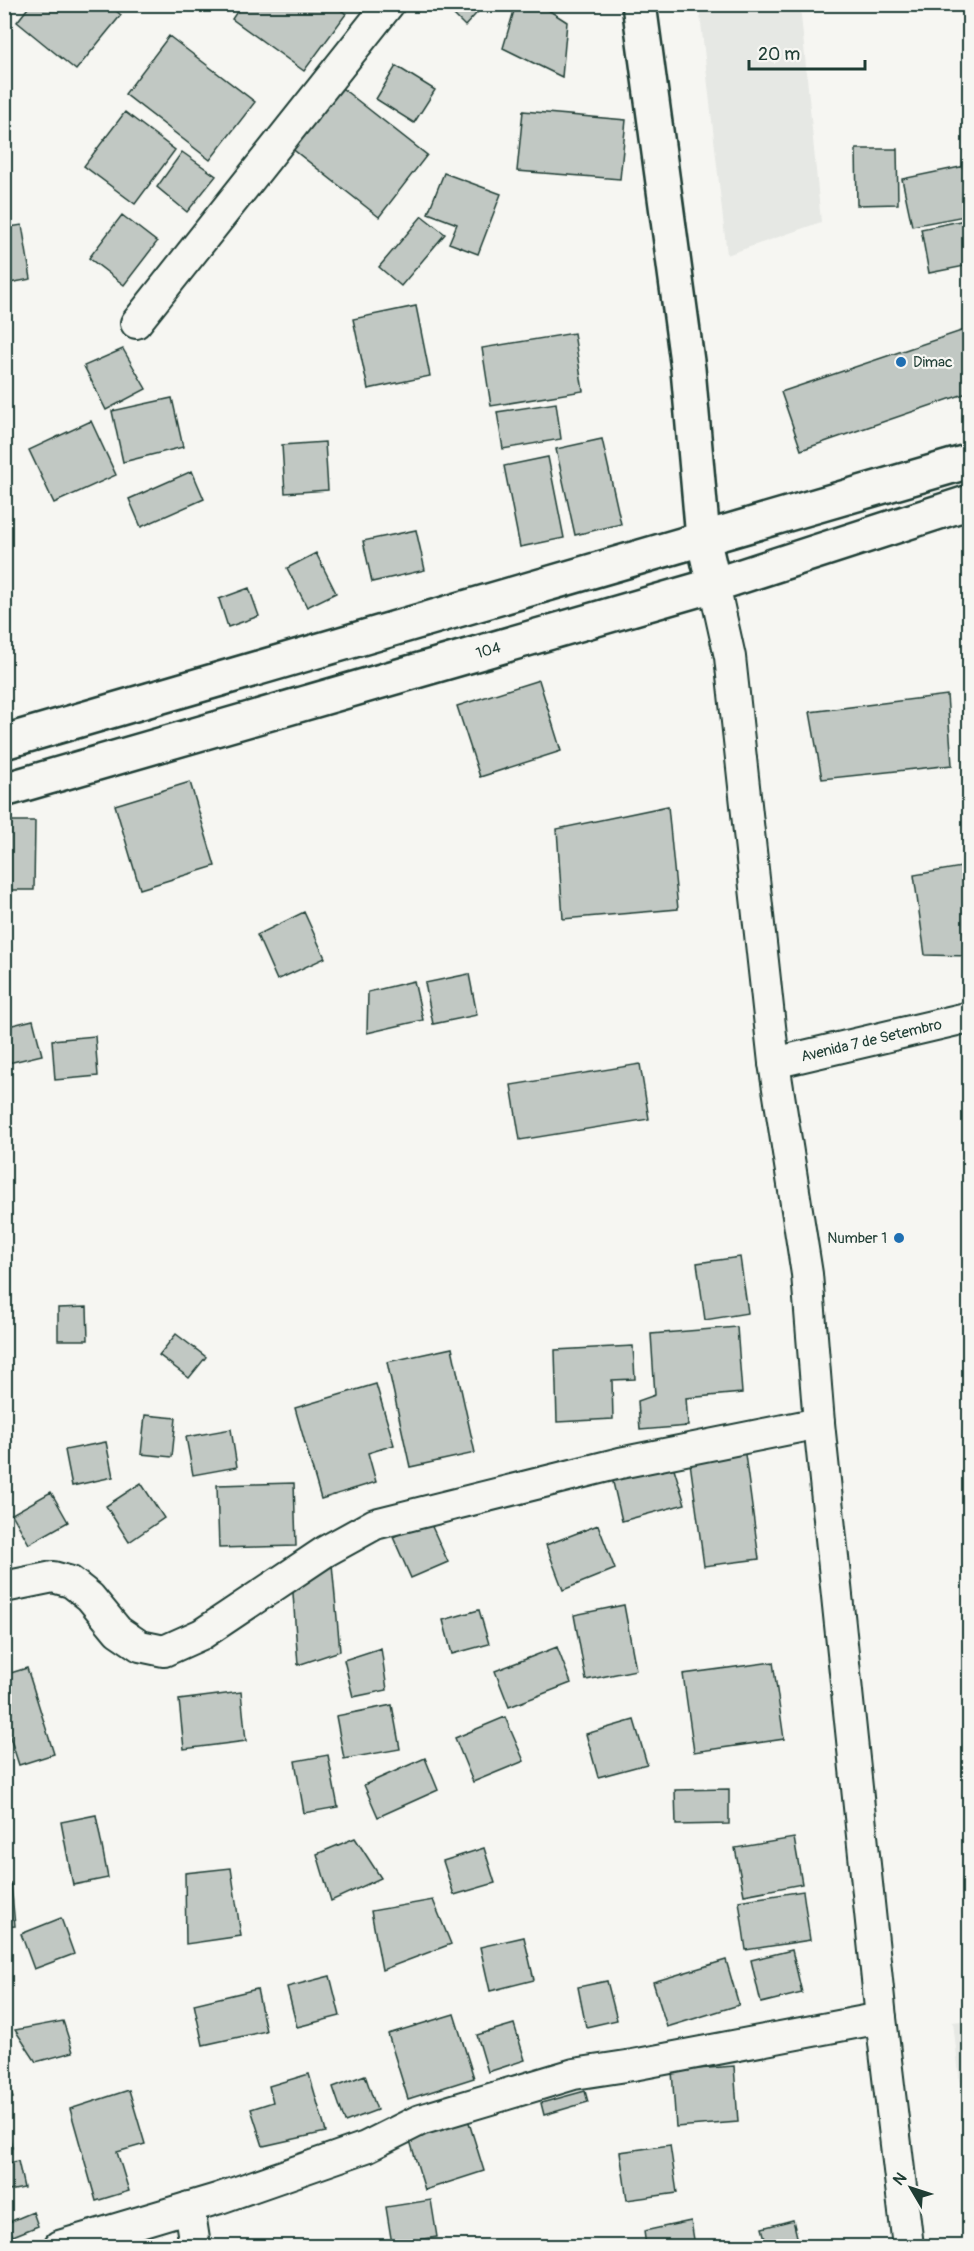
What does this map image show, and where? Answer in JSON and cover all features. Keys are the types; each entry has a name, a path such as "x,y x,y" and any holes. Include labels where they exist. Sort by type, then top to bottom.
{"street":[{"path":"136,323 389,4"},
{"path":"639,4 682,321 703,538 730,657 774,1063 807,1274 819,1423 881,2018 908,2247"},
{"path":"4,742 969,461"},
{"name":"104","path":"4,790 714,585 969,502"},
{"name":"Avenida 7 de Setembro","path":"774,1063 969,1017"},
{"path":"4,1587 53,1577 71,1582 90,1597 118,1630 140,1646 164,1651 202,1634 326,1551 375,1524 620,1463 819,1423"},
{"path":"59,2247 189,2207 366,2147 420,2120 574,2074 881,2018"},
{"path":"189,2207 195,2247"}],"shaded area":[{"path":"699,5 800,5 821,222 727,255"},
{"path":"970,2020 969,2162 953,2022"}],"building":[{"path":"31,4 108,4 121,15 76,70 17,22"},
{"path":"242,4 333,4 346,14 304,71 232,19"},
{"path":"443,4 485,4 465,26"},
{"path":"516,4 539,4 567,22 562,77 503,48"},
{"path":"169,36 255,102 210,160 125,94"},
{"path":"396,66 435,90 414,123 376,99"},
{"path":"338,85 427,155 379,217 290,147"},
{"path":"523,111 626,120 620,179 517,171"},
{"path":"125,112 175,150 135,204 84,166"},
{"path":"856,149 897,149 898,204 857,205"},
{"path":"182,152 216,176 187,212 157,187"},
{"path":"970,165 970,215 912,226 902,179"},
{"path":"444,173 501,194 478,254 449,243 457,224 428,213"},
{"path":"122,215 157,242 124,285 89,258"},
{"path":"422,216 445,234 401,286 379,267"},
{"path":"970,219 970,265 929,273 921,229"},
{"path":"22,225 31,279 4,284 4,228"},
{"path":"416,306 430,376 368,389 353,319"},
{"path":"970,328 970,392 801,450 781,392"},
{"path":"574,333 583,391 491,406 482,348"},
{"path":"123,349 146,389 106,410 84,366"},
{"path":"172,398 183,447 123,462 112,411"},
{"path":"556,403 561,439 503,449 497,412"},
{"path":"91,421 116,475 54,503 29,450"},
{"path":"602,439 621,524 575,535 556,449"},
{"path":"325,442 328,490 285,493 282,445"},
{"path":"548,457 564,538 520,547 504,466"},
{"path":"192,471 204,499 141,527 129,499"},
{"path":"416,530 425,570 372,582 363,541"},
{"path":"316,553 336,593 307,607 287,568"},
{"path":"249,588 259,616 228,627 219,599"},
{"path":"539,680 561,751 480,777 457,706"},
{"path":"947,695 952,765 822,779 810,712"},
{"path":"190,782 215,866 140,889 115,805"},
{"path":"668,806 678,909 563,919 557,829"},
{"path":"4,821 35,821 34,890 4,890"},
{"path":"961,867 970,904 970,956 925,955 914,875"},
{"path":"304,912 325,958 277,980 257,935"},
{"path":"469,974 477,1015 433,1024 425,983"},
{"path":"414,981 423,1020 367,1033 368,992"},
{"path":"33,1020 42,1055 4,1064 4,1027"},
{"path":"95,1036 98,1076 55,1080 52,1040"},
{"path":"640,1064 649,1119 520,1140 511,1085"},
{"path":"740,1257 748,1313 705,1320 697,1263"},
{"path":"87,1307 88,1340 58,1340 58,1308"},
{"path":"737,1327 742,1393 686,1398 688,1426 640,1430 638,1401 655,1395 651,1334"},
{"path":"176,1334 206,1357 189,1378 159,1355"},
{"path":"633,1346 635,1379 612,1380 613,1419 557,1422 555,1350"},
{"path":"452,1348 475,1453 410,1467 387,1362"},
{"path":"376,1384 394,1445 368,1453 376,1482 321,1499 295,1408"},
{"path":"145,1415 176,1418 172,1457 141,1454"},
{"path":"231,1429 237,1467 193,1475 186,1437"},
{"path":"106,1442 113,1477 72,1486 65,1450"},
{"path":"744,1447 759,1559 704,1566 689,1455"},
{"path":"672,1462 685,1504 622,1521 612,1478"},
{"path":"141,1483 164,1518 129,1542 106,1506"},
{"path":"294,1483 296,1546 219,1548 217,1485"},
{"path":"51,1492 68,1522 29,1544 12,1514"},
{"path":"429,1520 448,1562 411,1578 393,1537"},
{"path":"598,1525 615,1569 563,1590 546,1545"},
{"path":"332,1564 340,1651 298,1665 292,1579"},
{"path":"624,1605 636,1670 586,1680 574,1615"},
{"path":"479,1610 489,1644 452,1654 443,1620"},
{"path":"557,1647 571,1683 509,1707 495,1671"},
{"path":"381,1648 387,1690 353,1697 344,1660"},
{"path":"773,1662 784,1739 694,1752 683,1674"},
{"path":"27,1668 54,1754 19,1765 4,1718 4,1675"},
{"path":"241,1692 246,1741 184,1749 179,1700"},
{"path":"392,1705 400,1749 344,1759 336,1716"},
{"path":"505,1717 524,1761 473,1782 455,1738"},
{"path":"634,1720 647,1764 598,1777 586,1734"},
{"path":"328,1755 338,1807 304,1813 295,1761"},
{"path":"425,1758 438,1790 378,1817 364,1785"},
{"path":"729,1789 729,1824 676,1825 675,1790"},
{"path":"96,1815 108,1878 73,1885 61,1822"},
{"path":"355,1838 381,1878 331,1901 317,1854"},
{"path":"794,1838 802,1884 744,1895 735,1848"},
{"path":"484,1848 495,1883 454,1895 443,1861"},
{"path":"231,1868 241,1936 186,1944 185,1873"},
{"path":"11,1883 15,1926 4,1927 4,1884"},
{"path":"803,1891 810,1940 746,1950 739,1901"},
{"path":"433,1900 451,1944 382,1970 371,1911"},
{"path":"61,1918 74,1954 34,1969 21,1934"},
{"path":"524,1937 534,1980 490,1991 480,1947"},
{"path":"792,1950 802,1993 761,2003 751,1960"},
{"path":"726,1960 739,2005 667,2027 653,1982"},
{"path":"330,1976 340,2016 297,2027 287,1987"},
{"path":"607,1981 617,2020 586,2027 578,1987"},
{"path":"257,1989 266,2031 203,2045 194,2004"},
{"path":"454,2014 474,2078 408,2099 388,2034"},
{"path":"63,2021 73,2052 36,2062 15,2030"},
{"path":"514,2024 525,2060 488,2072 477,2035"},
{"path":"734,2066 738,2122 676,2127 672,2071"},
{"path":"4,2072 13,2098 4,2101"},
{"path":"309,2074 326,2132 263,2146 251,2109 273,2102 269,2086"},
{"path":"365,2075 377,2110 345,2122 333,2087"},
{"path":"129,2090 145,2144 117,2152 129,2191 96,2201 70,2109"},
{"path":"585,2091 588,2102 544,2115 541,2103"},
{"path":"4,2113 12,2148 4,2150"},
{"path":"467,2116 484,2171 425,2190 408,2134"},
{"path":"670,2145 677,2193 627,2200 620,2152"},
{"path":"18,2161 24,2188 4,2192 4,2164"},
{"path":"431,2200 437,2237 392,2244 386,2207"},
{"path":"33,2212 38,2226 13,2236 7,2223"},
{"path":"793,2220 799,2245 767,2246 762,2228"},
{"path":"691,2221 695,2246 646,2246 644,2231"},
{"path":"142,2240 144,2246 114,2246"}],"place":[{"name":"Dimac","path":"901,362"},
{"name":"Number 1","path":"899,1238"}]}
